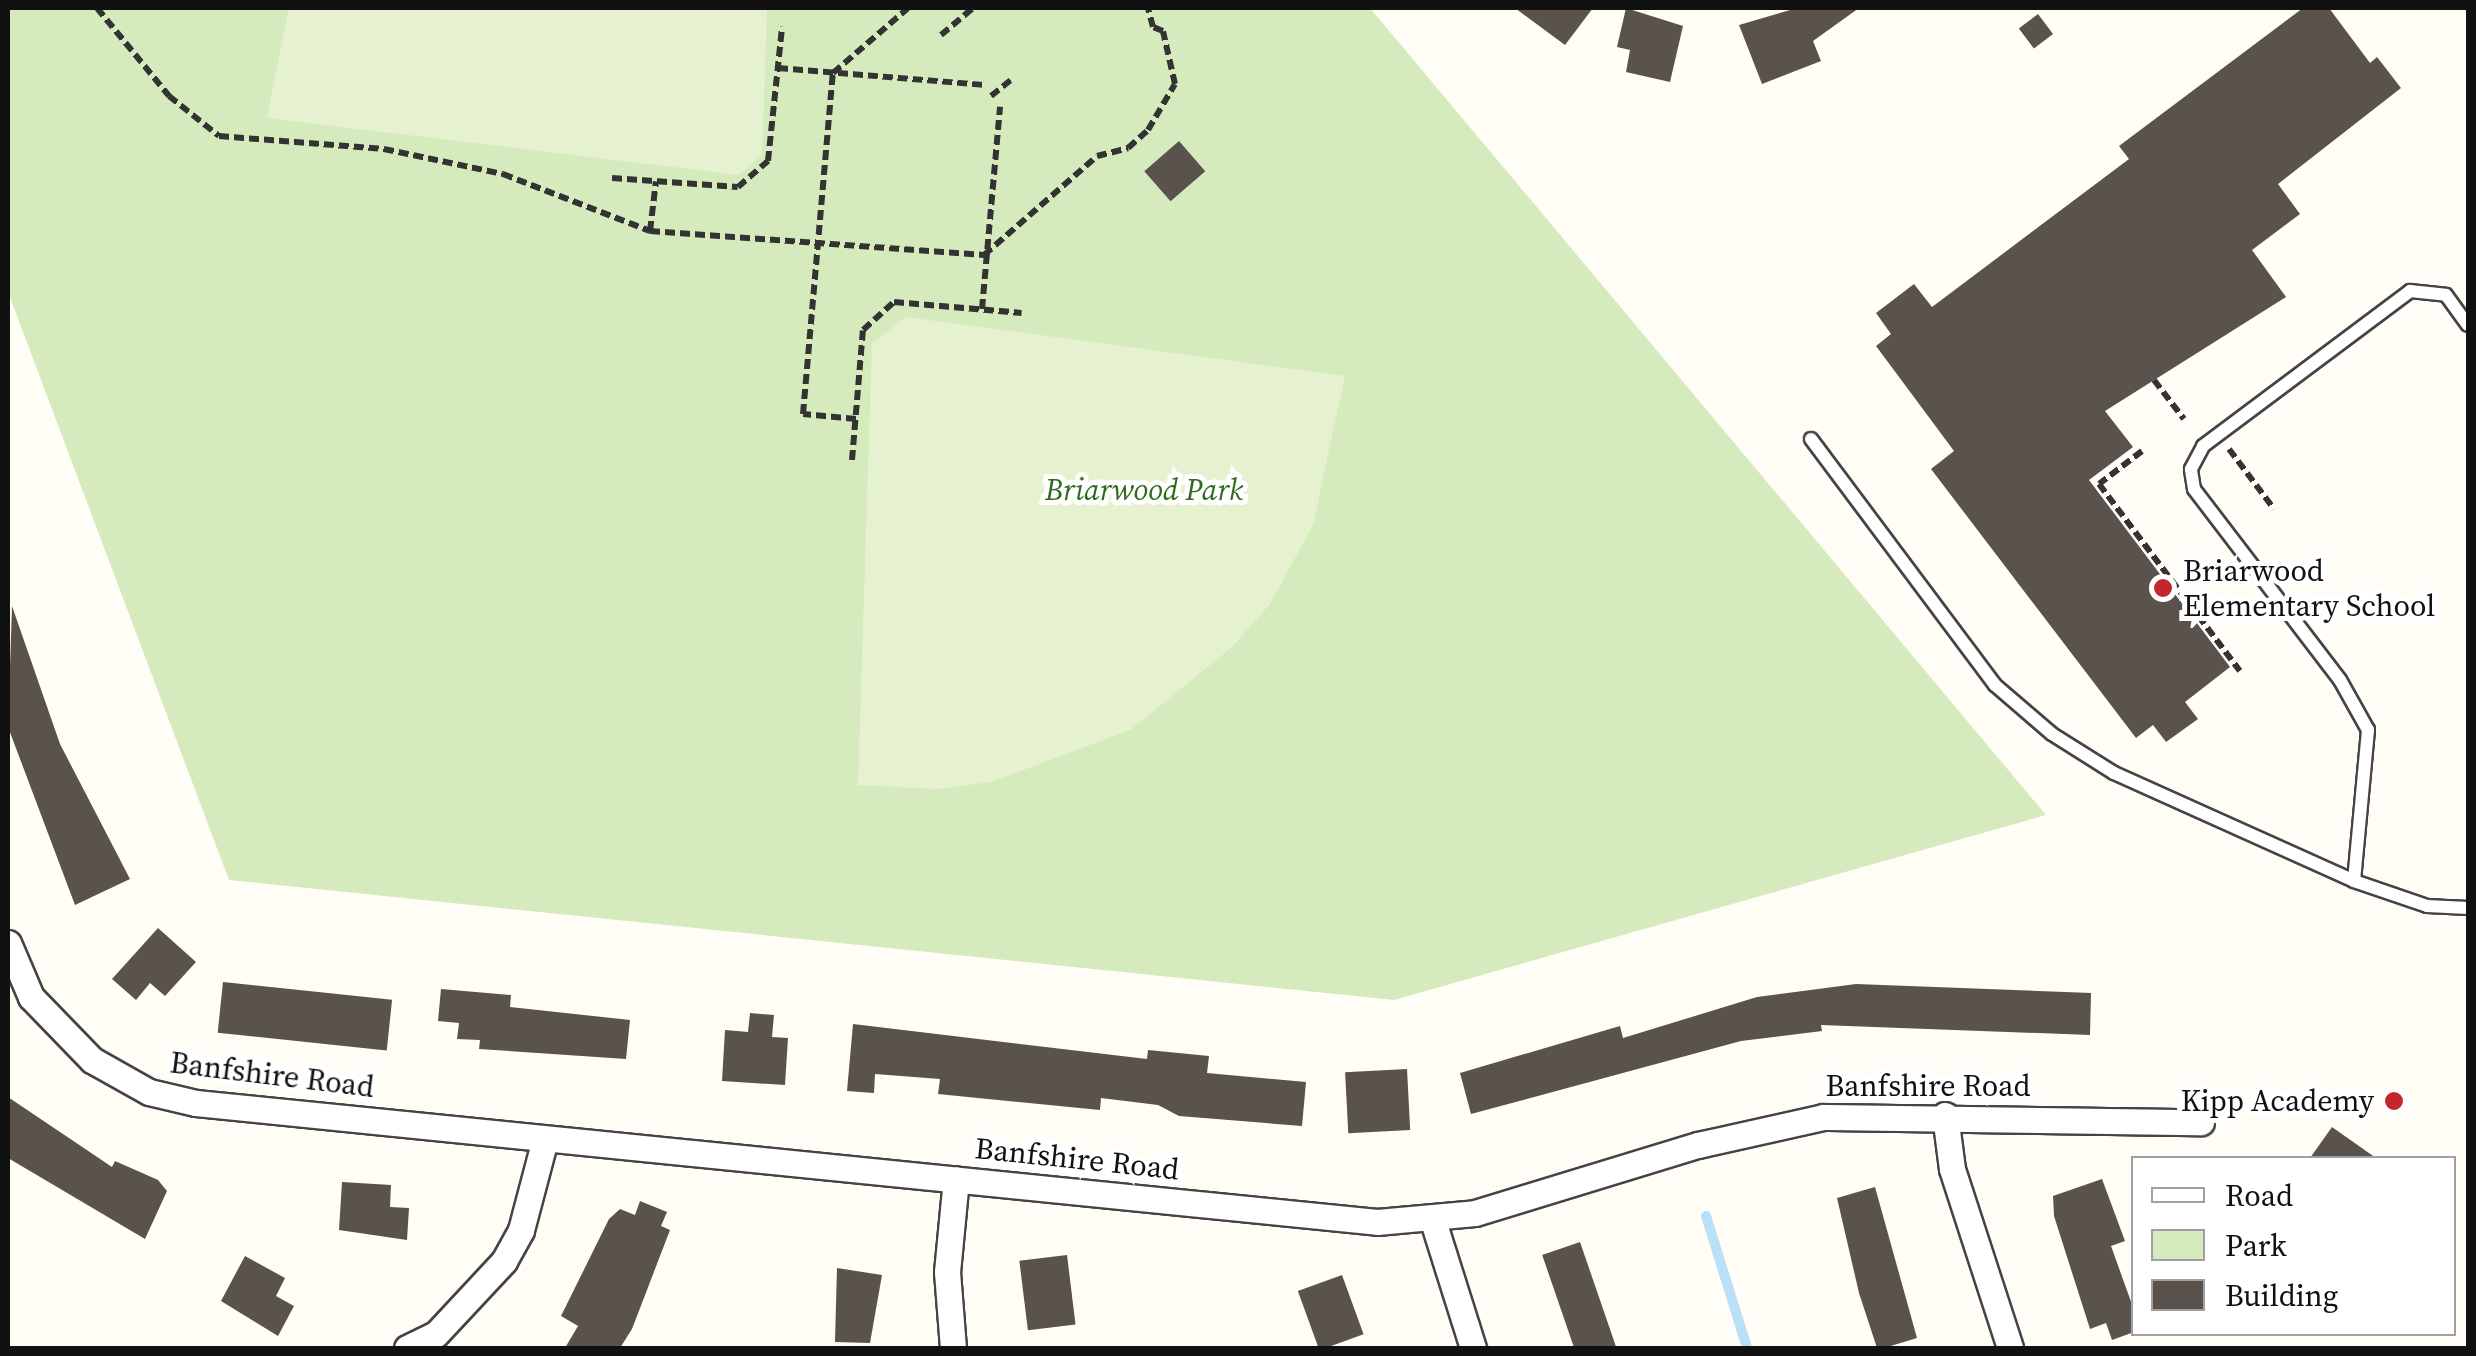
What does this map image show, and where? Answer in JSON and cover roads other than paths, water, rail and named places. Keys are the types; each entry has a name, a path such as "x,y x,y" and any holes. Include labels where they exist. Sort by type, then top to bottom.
{"street":[{"name":"Banfshire Road","path":"8,943 31,997 61,1034 149,1092 545,1139 1377,1222 1433,1221 1772,1125 1878,1113 2200,1122"},
{"path":"1945,1115 1952,1169 2010,1348"},
{"path":"407,1348 436,1334 504,1261 521,1230 545,1139"},
{"path":"952,1348 947,1272 956,1179"},
{"path":"1433,1221 1473,1348"}],"lane":[{"path":"2354,880 2368,730 2340,680 2194,489 2191,470 2218,435 2410,292 2446,296 2468,325"},
{"path":"1811,440 1996,685 2052,734 2114,774 2354,880 2427,906 2468,908"}],"waterway":[{"path":"1706,1216 1747,1348"}],"place":[{"name":"Briarwood Elementary School","path":"2163,588"},
{"name":"Kipp Academy","path":"2394,1101"}],"park label":[{"name":"Briarwood Park","path":"1144,490"}]}
